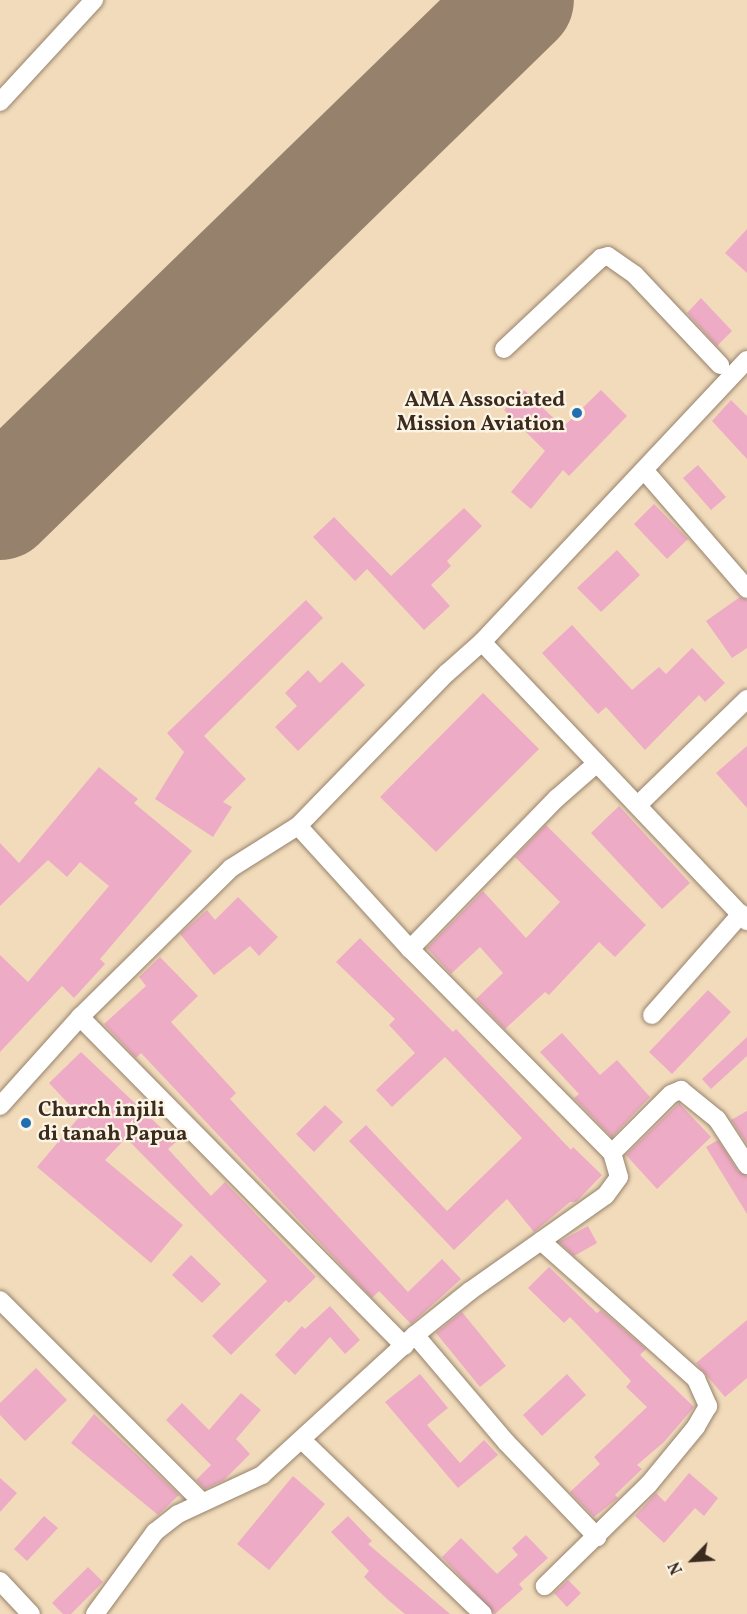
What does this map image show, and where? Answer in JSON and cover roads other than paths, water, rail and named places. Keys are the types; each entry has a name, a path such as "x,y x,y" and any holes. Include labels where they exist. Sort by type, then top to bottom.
{"street":[{"path":"0,102 94,0"},
{"path":"504,349 601,258 608,256 635,275 720,365"},
{"path":"0,1106 81,1017 231,868 298,826 482,642 747,360"},
{"path":"644,470 747,589"},
{"path":"482,642 639,804 744,917 652,1016"},
{"path":"639,804 747,699"},
{"path":"410,949 557,798 597,763"},
{"path":"95,1614 155,1532 202,1502 245,1486 302,1440 409,1340 470,1291 616,1186 620,1171 612,1153 410,949 298,826"},
{"path":"81,1017 409,1340 597,1537"},
{"path":"612,1153 671,1094 681,1090 717,1119 747,1165"},
{"path":"541,1242 696,1379 708,1406 671,1460 545,1587"},
{"path":"0,1300 202,1502"},
{"path":"302,1440 483,1614"},
{"path":"0,1581 31,1614"}],"place":[{"name":"AMA Associated Mission Aviation","path":"577,413"},
{"name":"Church injili di tanah Papua","path":"26,1123"}]}
